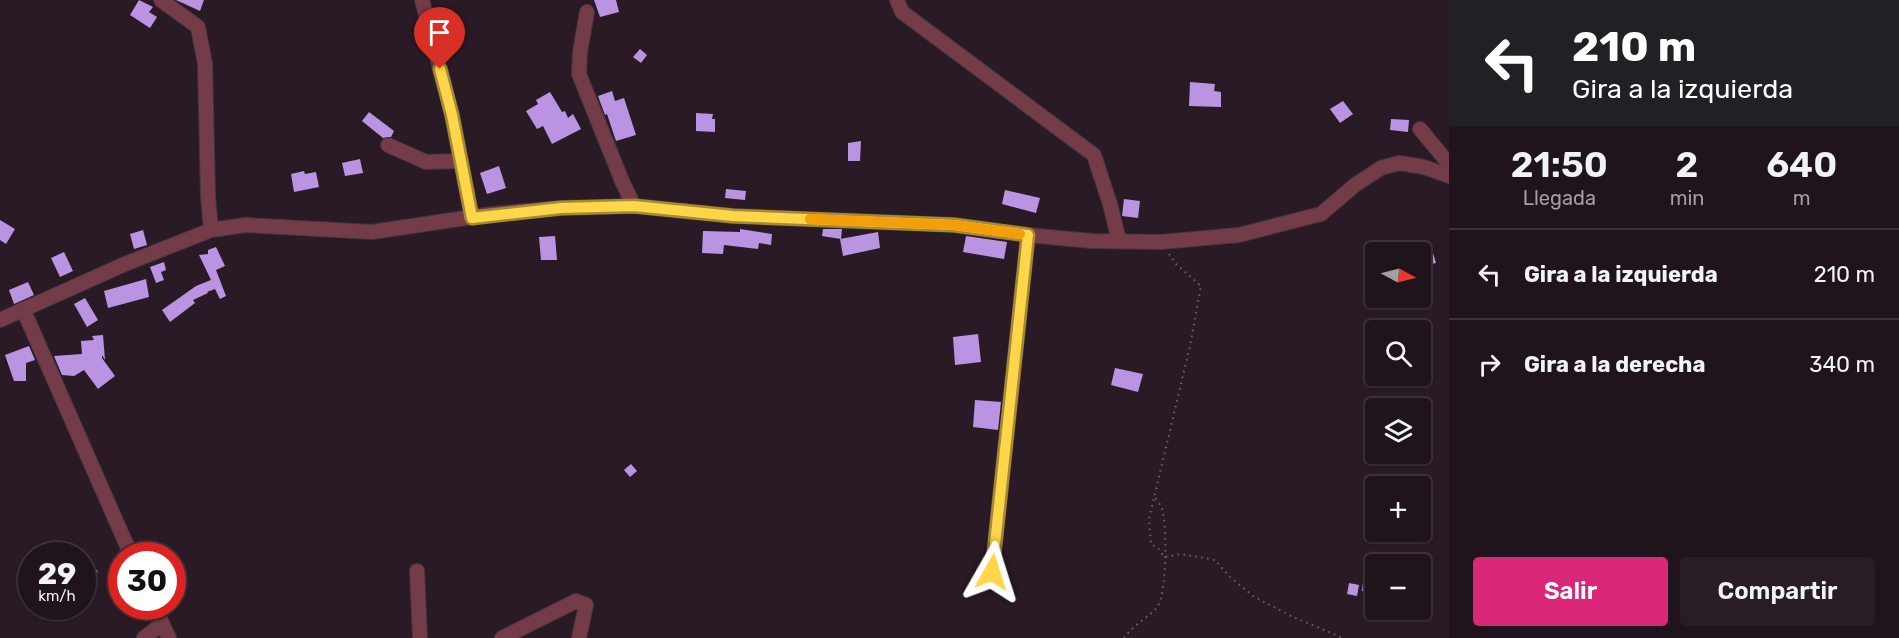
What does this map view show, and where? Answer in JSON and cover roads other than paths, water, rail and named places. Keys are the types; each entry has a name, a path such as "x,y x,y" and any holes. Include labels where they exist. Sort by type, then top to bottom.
{"street":[{"path":"161,0 198,27 206,64 208,196 211,230"},
{"path":"422,0 452,115 472,218"},
{"path":"897,0 902,12 1094,155 1119,241"},
{"path":"587,12 580,52 579,74 634,206"},
{"path":"1420,129 1449,164"},
{"path":"388,145 426,162 461,161"},
{"path":"0,320 125,264 211,230 246,225 372,232 561,208 634,206 733,216 954,225 1028,235 1161,242 1239,235 1321,214 1355,185 1381,168 1399,163 1424,167 1449,176"},
{"path":"992,572 1028,235"},
{"path":"23,309 125,542"},
{"path":"417,571 420,638"},
{"path":"502,638 576,601 586,605 579,638"},
{"path":"160,620 168,638"},
{"path":"144,638 162,624"}]}
